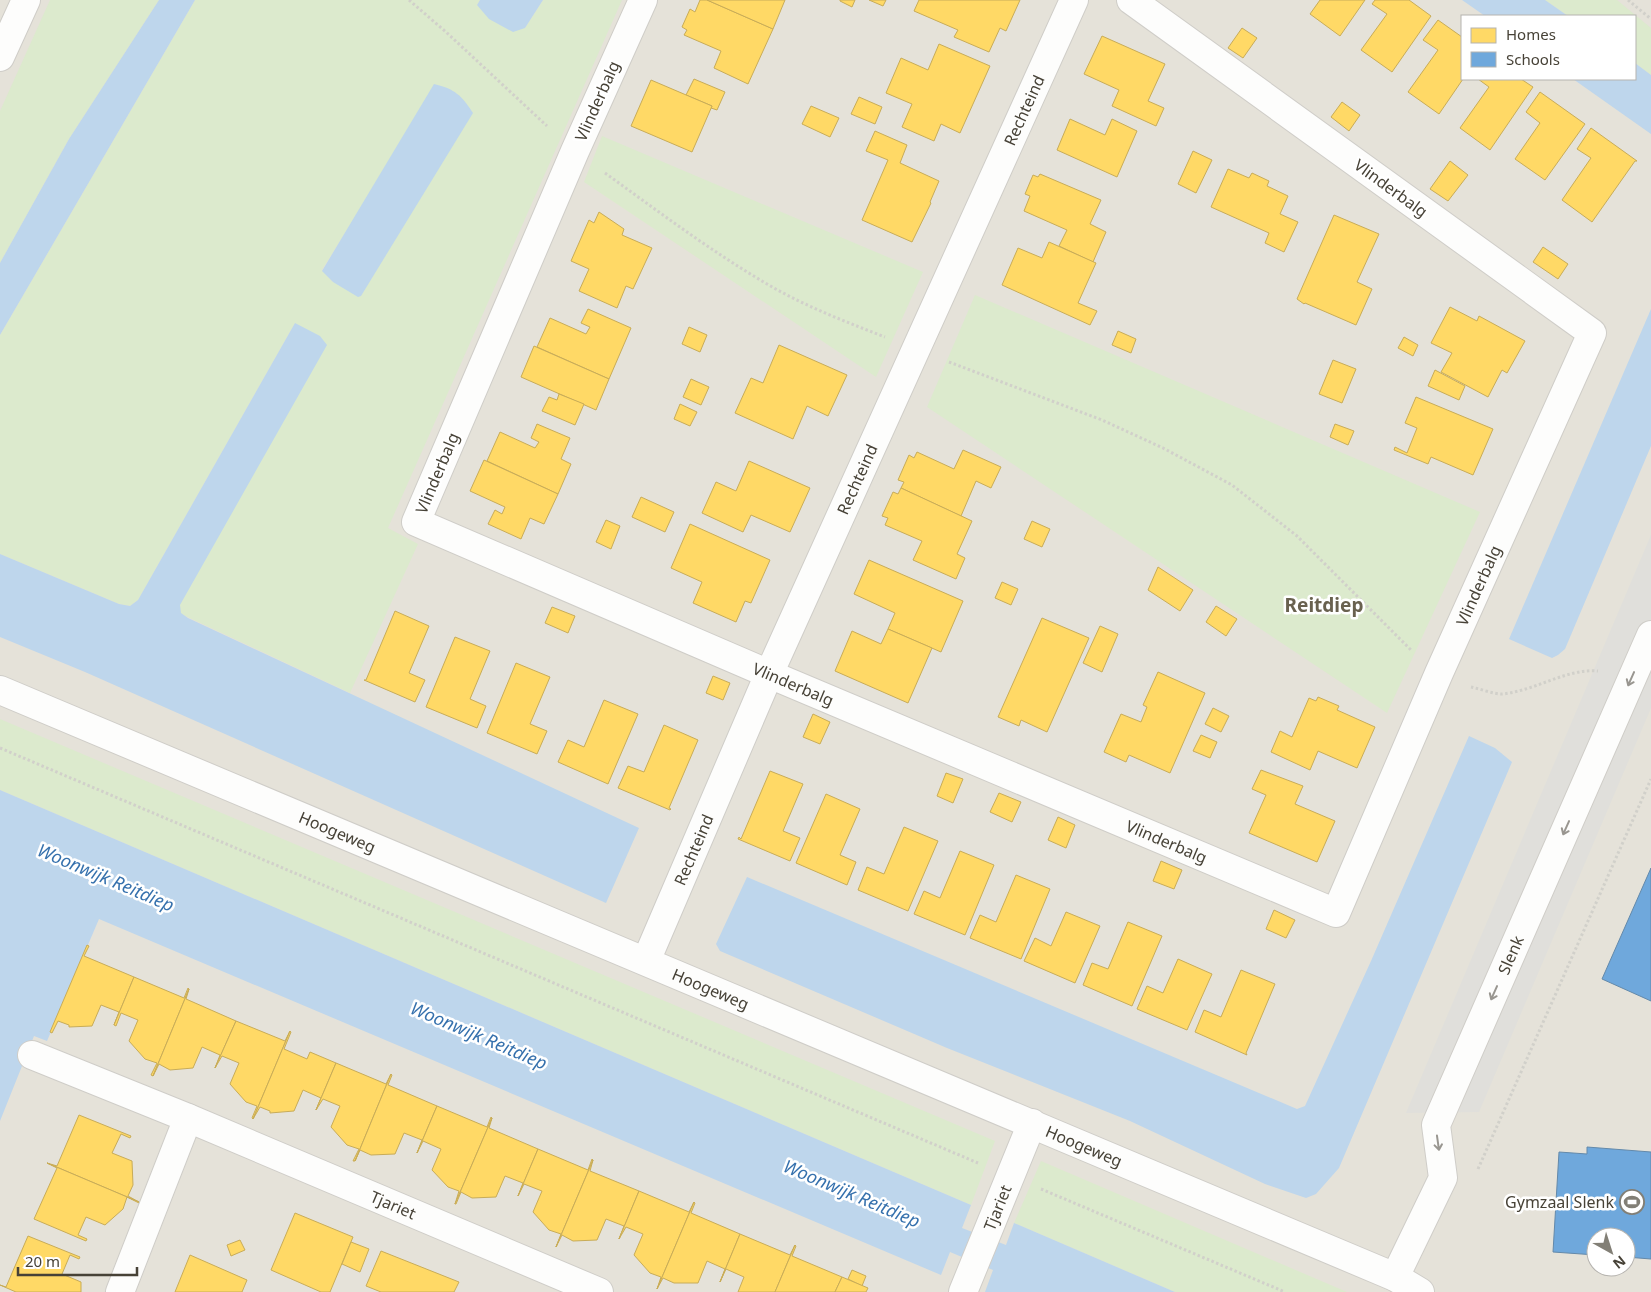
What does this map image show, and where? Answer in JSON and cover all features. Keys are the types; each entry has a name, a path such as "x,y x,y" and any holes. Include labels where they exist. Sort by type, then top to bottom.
{"street":[{"path":"0,58 26,0"},
{"name":"Vlinderbalg","path":"643,0 575,151 416,522 769,674 1336,913 1439,673 1592,333 1131,0"},
{"name":"Rechteind","path":"646,961 769,674 1074,0"},
{"name":"Slenk","path":"1395,1277 1443,1178 1436,1125 1651,634"},
{"name":"Hoogeweg","path":"0,690 1032,1123 1395,1277 1420,1292"},
{"name":"Tjariet","path":"32,1055 188,1118 599,1292"},
{"path":"120,1292 188,1118"},
{"name":"Tjariet","path":"963,1292 1032,1123"}],"path":[{"path":"409,0 575,151 698,240 758,279 816,309 916,350 1102,420 1163,448 1232,485 1297,536 1410,649 1439,673 1470,687 1501,694 1539,686 1585,670 1605,672 1632,679"},
{"path":"1628,0 1651,19"},
{"path":"0,748 1007,1186 1285,1292"},
{"path":"1476,1174 1651,779"}],"shaded area":[{"path":"0,0 1651,0 1651,1292 0,1292"},
{"path":"1651,535 1651,708 1479,1112 1406,1113"}],"green space":[{"path":"50,0 159,0 69,139 0,263 0,111"},
{"path":"195,0 480,0 477,5 525,28 543,0 622,0 388,528 418,544 350,693 181,614 179,605 295,323 138,600 130,606 119,604 0,554 0,335","holes":["357,214 333,282 322,270"]},
{"path":"1545,0 1617,0 1635,15 1567,15"},
{"path":"1636,16 1651,28 1651,75 1636,64"},
{"path":"602,136 923,272 876,377 584,182"},
{"path":"975,295 1480,512 1387,713 927,407"},
{"path":"0,719 995,1141 971,1205 0,790"},
{"path":"1041,1161 1347,1292 1175,1292 1014,1223"}],"water":[{"path":"159,0 195,0 0,335 0,263 69,139"},
{"path":"480,0 543,0 525,28 513,32 489,19 477,5"},
{"path":"1462,0 1545,0 1567,15 1484,15"},
{"path":"1636,64 1651,75 1651,134 1574,80 1636,80"},
{"path":"434,84 447,88 457,94 473,113 361,296 358,297 333,282 322,271"},
{"path":"1651,309 1651,446 1565,649 1552,658 1509,639"},
{"path":"295,323 320,336 327,345 180,605 181,613 188,618 639,828 606,903 85,672 0,637 0,554 119,604 130,606 138,600"},
{"path":"1469,736 1495,748 1512,762 1339,1168 1316,1194 1306,1198 1265,1184 1130,1121 947,1048 720,951 716,944 747,877 1297,1109 1305,1106 1371,961"},
{"name":"Woonwijk Reitdiep","path":"0,790 971,1205 962,1228 1006,1245 1014,1223 1175,1292 985,1292 993,1270 950,1252 941,1275 99,919 47,1041 34,1036 0,1121"}],"building: Homes":[{"path":"700,0 707,0 773,29 748,84 714,68 721,51 684,35 687,30 682,27 690,9 695,12"},
{"path":"707,0 785,0 773,29"},
{"path":"840,0 855,0 852,7"},
{"path":"869,0 886,0 883,6"},
{"path":"919,0 1020,0 1006,31 1000,28 989,52 954,37 958,30 914,11"},
{"path":"1320,0 1365,0 1340,36 1310,14"},
{"path":"1375,0 1409,0 1431,16 1392,72 1361,50 1387,14 1372,4"},
{"path":"1438,20 1461,36 1462,80 1439,114 1408,92 1438,50 1423,40"},
{"path":"1242,28 1257,38 1243,58 1228,48"},
{"path":"1102,36 1165,64 1148,101 1164,108 1156,126 1112,106 1119,90 1084,74"},
{"path":"939,44 990,66 960,133 941,124 934,141 902,127 912,104 886,93 901,58 928,70"},
{"path":"694,79 725,92 717,110 686,95"},
{"path":"651,80 712,106 692,152 631,126"},
{"path":"1479,80 1522,80 1533,87 1490,150 1460,128 1489,87"},
{"path":"1540,92 1585,124 1545,180 1515,159 1540,123 1526,112"},
{"path":"859,97 882,107 875,124 851,114"},
{"path":"1342,102 1360,115 1349,131 1331,117"},
{"path":"811,106 839,118 830,137 802,124"},
{"path":"1070,119 1105,135 1112,119 1137,131 1117,177 1057,150"},
{"path":"1591,128 1637,161 1635,161 1592,222 1562,200 1591,158 1577,149"},
{"path":"875,131 907,145 900,163 939,181 931,203 912,242 862,220 888,160 866,151"},
{"path":"1193,151 1212,160 1196,193 1178,184"},
{"path":"1450,161 1468,175 1448,201 1430,189"},
{"path":"1228,169 1249,178 1252,173 1269,181 1267,186 1288,196 1280,214 1298,222 1284,252 1265,243 1269,233 1211,207"},
{"path":"1040,174 1101,200 1090,224 1106,232 1093,262 1059,246 1067,230 1024,211 1030,196 1025,194 1033,175 1038,177"},
{"path":"599,212 624,229 622,235 652,248 633,289 626,286 617,308 579,291 589,269 571,261 589,220 594,223"},
{"path":"1334,215 1379,234 1357,282 1372,289 1356,325 1304,304 1297,299"},
{"path":"1049,242 1096,263 1078,303 1097,311 1090,325 1002,285 1018,248 1042,258"},
{"path":"1543,247 1568,264 1558,279 1533,262"},
{"path":"1450,307 1477,321 1479,316 1525,341 1507,373 1502,370 1488,397 1441,372 1452,353 1431,343"},
{"path":"588,309 631,328 609,379 537,347 550,318 586,334 590,327 581,323"},
{"path":"689,327 707,335 700,352 682,344"},
{"path":"1118,331 1136,339 1131,353 1112,345"},
{"path":"1404,337 1418,345 1413,356 1398,348"},
{"path":"779,345 847,375 828,416 807,406 793,439 735,413 751,378 763,383"},
{"path":"534,346 609,379 596,410 521,377"},
{"path":"1333,360 1356,369 1342,403 1319,394"},
{"path":"1435,370 1465,386 1459,400 1428,386"},
{"path":"691,379 709,387 701,405 683,397"},
{"path":"559,394 584,404 575,425 542,411 549,397 557,400"},
{"path":"1416,397 1493,429 1473,475 1431,457 1428,464 1394,450 1395,447 1407,453 1417,428 1405,423"},
{"path":"680,404 697,412 690,426 674,419"},
{"path":"537,424 570,438 561,459 571,464 558,494 487,461 500,432 535,448 539,442 531,438"},
{"path":"1335,424 1354,431 1348,445 1330,437"},
{"path":"963,450 1001,467 991,488 976,481 961,516 901,488 904,482 898,480 909,455 914,458 917,452 954,469"},
{"path":"484,460 558,494 544,524 530,518 521,539 488,524 495,510 502,514 505,507 470,491"},
{"path":"749,461 810,488 790,532 751,515 743,532 702,513 716,482 736,491"},
{"path":"901,488 972,521 957,554 965,558 956,579 913,560 922,541 885,525 888,518 882,516 893,492 898,494"},
{"path":"641,497 674,512 665,532 632,517"},
{"path":"606,520 620,526 611,549 596,542"},
{"path":"1032,521 1050,529 1042,547 1024,539"},
{"path":"690,524 770,560 751,603 745,601 736,622 693,603 702,582 671,568"},
{"path":"869,560 963,601 941,652 888,629 895,613 854,594"},
{"path":"1158,567 1193,590 1180,611 1148,590"},
{"path":"1002,582 1018,589 1011,605 995,598"},
{"path":"1216,606 1237,619 1226,636 1206,622"},
{"path":"552,607 575,616 568,633 545,623"},
{"path":"395,611 429,626 409,673 425,680 415,702 364,680 366,680"},
{"path":"1042,618 1089,638 1047,732 1021,720 1019,726 998,717"},
{"path":"1100,626 1118,634 1102,672 1083,663"},
{"path":"888,629 932,648 908,703 835,671 852,631 881,644"},
{"path":"455,637 490,651 470,699 486,706 477,728 426,707"},
{"path":"516,663 550,677 530,724 547,731 537,754 487,733"},
{"path":"1158,672 1205,693 1170,773 1129,755 1126,762 1104,752 1121,714 1141,722 1147,707 1143,705"},
{"path":"713,676 730,683 723,700 706,693"},
{"path":"1318,697 1339,706 1337,710 1375,727 1357,768 1318,751 1310,770 1271,752 1280,731 1292,737 1309,698 1316,701"},
{"path":"604,700 638,714 608,784 558,762 568,740 584,747"},
{"path":"1213,708 1229,716 1221,732 1205,724"},
{"path":"813,714 830,722 820,744 803,737"},
{"path":"664,725 698,740 669,808 670,810 618,788 628,766 644,772"},
{"path":"1201,735 1217,742 1210,758 1193,751"},
{"path":"1261,770 1303,786 1295,804 1335,821 1317,862 1249,833 1266,795 1252,789"},
{"path":"770,771 803,784 783,831 800,838 790,861 738,839 739,837 741,839"},
{"path":"946,773 963,779 953,803 937,796"},
{"path":"999,793 1021,802 1012,822 990,812"},
{"path":"826,794 860,809 840,855 856,862 847,885 796,863"},
{"path":"1058,817 1075,825 1066,848 1048,840"},
{"path":"904,827 938,841 908,911 858,890 867,867 884,874"},
{"path":"960,851 994,865 965,935 914,914 924,891 940,898"},
{"path":"1161,861 1182,870 1174,889 1153,881"},
{"path":"1016,875 1050,889 1021,959 970,938 980,915 996,922"},
{"path":"1274,910 1295,920 1286,938 1266,929"},
{"path":"1066,912 1100,926 1075,983 1024,961 1035,938 1051,946"},
{"path":"1128,922 1162,936 1132,1006 1083,985 1092,963 1108,969"},
{"path":"87,945 89,946 84,956 134,977 114,1025 119,1012 101,1005 92,1026 69,1027 69,1025 58,1021 52,1033 50,1032"},
{"path":"1178,959 1212,974 1187,1030 1137,1009 1147,986 1163,993"},
{"path":"1241,970 1275,984 1246,1053 1247,1055 1195,1032 1204,1010 1221,1017"},
{"path":"134,977 184,998 189,989 153,1076 151,1075 157,1063 145,1059 129,1041 138,1020 121,1013 116,1026 114,1025"},
{"path":"189,989 186,999 236,1021 215,1068 220,1055 202,1047 193,1068 170,1070 159,1064 153,1076"},
{"path":"236,1021 285,1041 290,1031 253,1119 257,1106 246,1102 230,1084 239,1063 222,1056 215,1068"},
{"path":"290,1031 284,1049 307,1059 310,1052 336,1063 316,1110 321,1098 303,1090 294,1111 270,1113 270,1111 260,1107 253,1119"},
{"path":"336,1063 386,1084 391,1074 355,1161 353,1161 359,1149 347,1145 331,1127 340,1106 323,1099 316,1110"},
{"path":"391,1074 388,1085 437,1106 417,1153 422,1140 404,1133 395,1154 371,1155 360,1150 355,1161"},
{"path":"437,1106 487,1127 492,1118 455,1204 459,1191 448,1187 432,1170 441,1149 423,1141 417,1153"},
{"path":"79,1115 131,1136 130,1138 121,1134 112,1153 132,1161 133,1185 128,1196 139,1202 47,1163 57,1166"},
{"path":"492,1118 489,1128 538,1149 518,1196 523,1183 505,1176 496,1197 472,1198 461,1192 455,1204"},
{"path":"538,1149 588,1170 593,1160 556,1247 561,1234 549,1230 533,1212 542,1191 524,1184 518,1196"},
{"path":"593,1160 590,1171 639,1191 619,1239 624,1226 606,1219 597,1240 573,1241 562,1235 556,1247"},
{"path":"47,1163 139,1202 139,1203 127,1197 123,1209 105,1225 86,1217 78,1235 87,1239 86,1241 34,1219 57,1168"},
{"path":"639,1191 689,1212 694,1202 657,1289 661,1277 650,1273 634,1255 643,1234 626,1227 619,1239"},
{"path":"694,1202 691,1213 740,1234 720,1282 725,1269 707,1261 698,1283 674,1283 663,1278 657,1289"},
{"path":"295,1213 353,1237 330,1292 321,1292 271,1270"},
{"path":"740,1234 790,1255 795,1245 775,1292 738,1292 744,1277 726,1269 720,1282"},
{"path":"28,1236 80,1257 79,1259 70,1255 62,1274 81,1282 81,1292 16,1292 0,1285 6,1287"},
{"path":"240,1240 245,1250 231,1256 227,1245"},
{"path":"351,1242 369,1249 360,1272 342,1264"},
{"path":"795,1245 792,1256 842,1277 835,1292 775,1292"},
{"path":"381,1251 459,1282 454,1292 381,1292 366,1286"},
{"path":"190,1255 247,1280 242,1292 175,1292"},
{"path":"852,1270 866,1276 862,1286 848,1279"},
{"path":"842,1277 868,1288 866,1292 835,1292"}],"building: Schools":[{"path":"1651,868 1651,1001 1602,979"},
{"path":"1587,1147 1651,1152 1651,1259 1636,1258 1636,1227 1586,1227 1586,1254 1553,1252 1559,1152 1587,1154"}],"place":[{"name":"Gymzaal Slenk","path":"1632,1202"}],"district":[{"name":"Reitdiep","path":"1324,605"}]}
